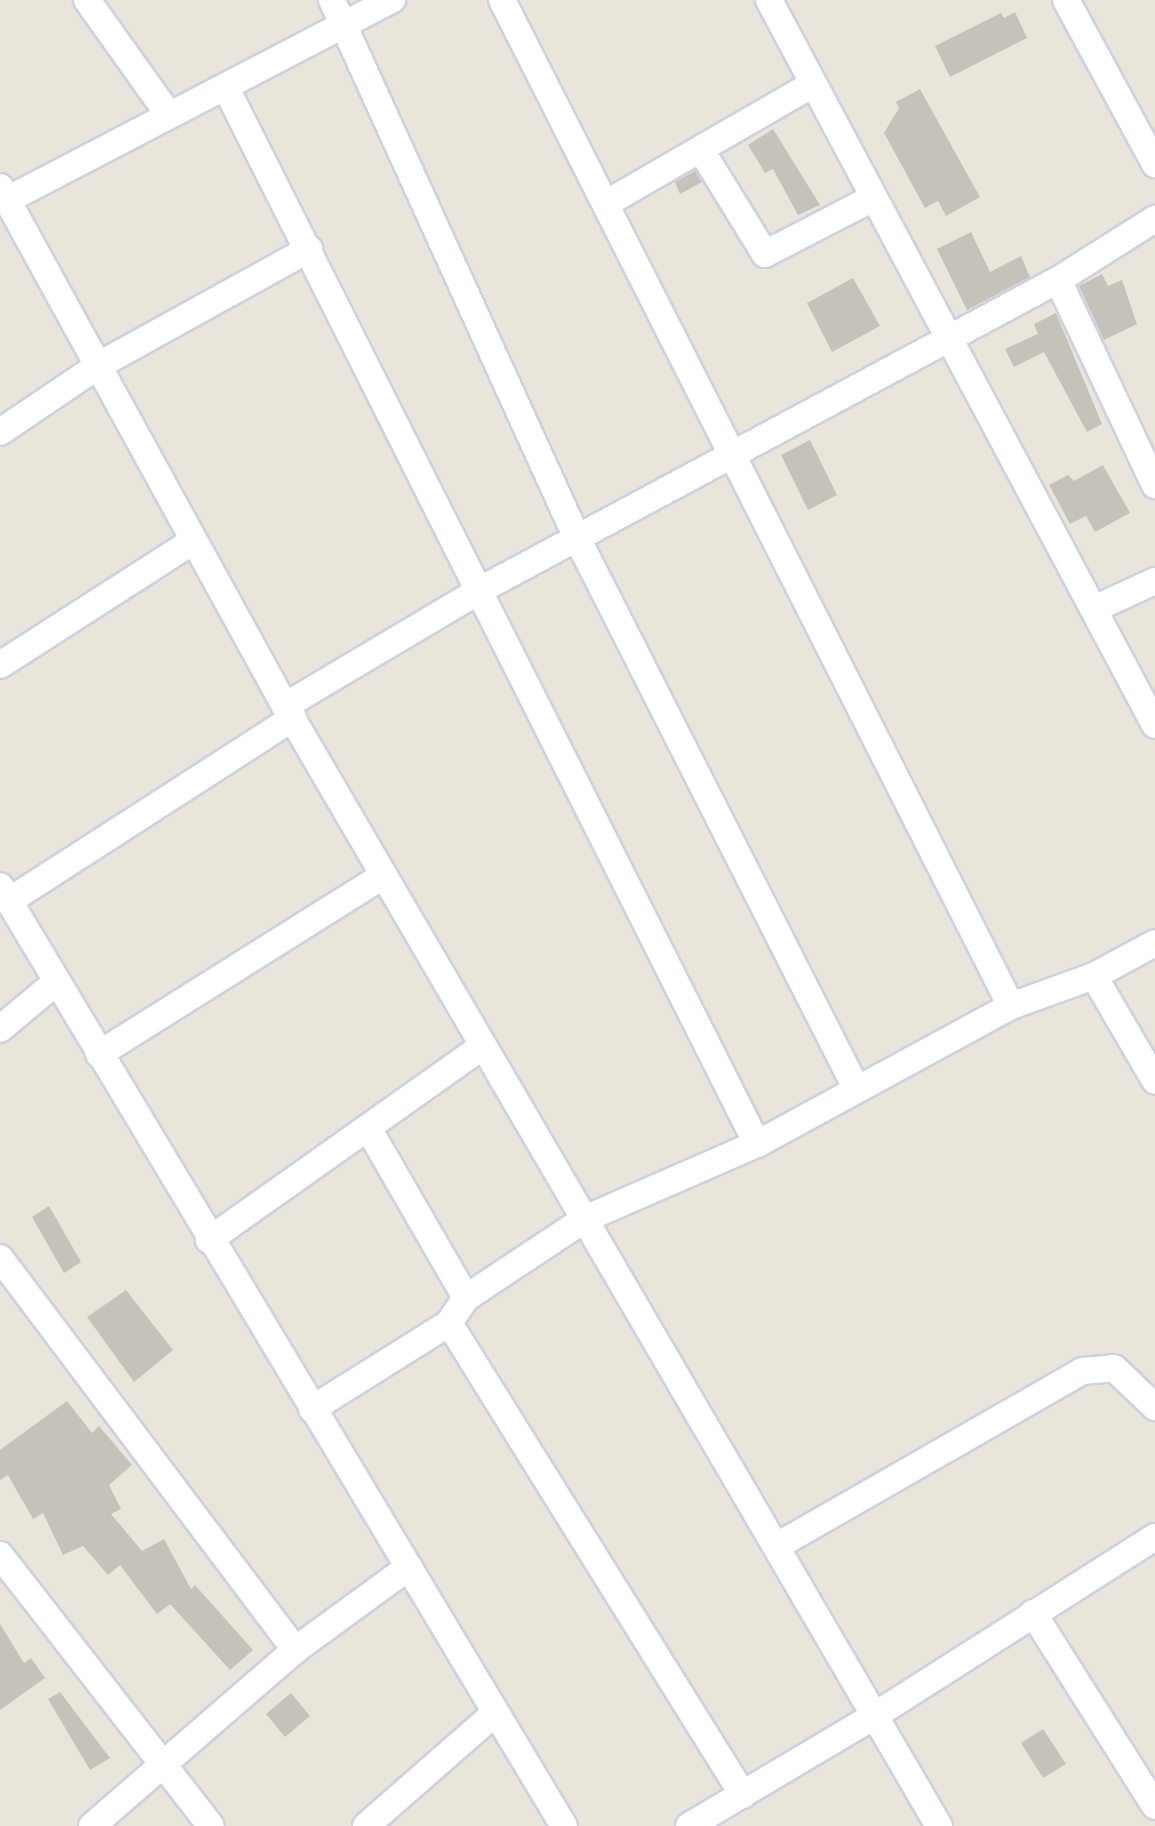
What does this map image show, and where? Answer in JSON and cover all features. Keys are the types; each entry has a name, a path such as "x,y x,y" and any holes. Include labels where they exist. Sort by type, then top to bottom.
{"street":[{"path":"87,0 169,115"},
{"path":"332,0 577,538 856,1088"},
{"path":"392,0 227,90 4,193 101,364 193,541 289,712 939,1826"},
{"path":"502,0 1011,1006"},
{"path":"769,0 1155,725"},
{"path":"1066,0 1155,164"},
{"path":"607,203 813,84"},
{"path":"227,90 757,1144"},
{"path":"701,150 765,254 873,198"},
{"path":"564,1826 493,1715 409,1567 209,1240 55,983 5,893 480,590 946,337 1058,280 1155,219"},
{"path":"0,432 101,364 309,249"},
{"path":"1058,280 1155,485"},
{"path":"0,665 193,541"},
{"path":"1094,609 1155,581"},
{"path":"99,1054 383,876"},
{"path":"312,1409 449,1323 466,1298 585,1219 757,1144 1011,1006 1094,976 1155,943"},
{"path":"1094,976 1155,1081"},
{"path":"0,1029 55,983"},
{"path":"209,1240 482,1047"},
{"path":"368,1128 466,1298"},
{"path":"0,1258 295,1650"},
{"path":"449,1323 743,1795"},
{"path":"777,1546 1082,1371 1114,1368 1155,1407"},
{"path":"703,1822 1155,1537"},
{"path":"0,1555 211,1826"},
{"path":"92,1826 162,1761 295,1650 409,1567"},
{"path":"1033,1613 1155,1806"},
{"path":"366,1826 493,1715"}],"building":[{"path":"1015,12 1027,38 950,77 935,46 1001,13 1004,18"},
{"path":"920,89 980,197 946,216 938,201 925,208 884,133 899,108 896,102"},
{"path":"773,129 820,205 798,215 773,169 765,173 748,145"},
{"path":"695,171 702,182 680,194 675,182"},
{"path":"971,232 990,272 1021,256 1030,277 967,310 937,249"},
{"path":"1102,274 1108,286 1122,280 1137,324 1104,340 1079,286"},
{"path":"853,278 880,326 832,352 807,303"},
{"path":"1056,313 1102,424 1087,432 1044,352 1014,367 1005,349 1038,334 1034,324"},
{"path":"810,440 837,495 808,510 781,455"},
{"path":"1103,465 1130,513 1095,532 1086,516 1070,524 1049,485 1068,475 1074,481"},
{"path":"49,1206 81,1262 64,1273 32,1217"},
{"path":"126,1290 173,1350 134,1382 87,1317"},
{"path":"67,1401 92,1433 99,1426 132,1465 109,1485 121,1509 111,1514 142,1551 164,1539 191,1589 195,1585 253,1650 230,1670 170,1604 157,1614 120,1565 108,1575 83,1546 63,1555 43,1513 33,1519 8,1475 0,1480 0,1450"},
{"path":"0,1624 24,1663 31,1658 45,1678 0,1710"},
{"path":"60,1692 110,1758 90,1770 48,1699"},
{"path":"291,1693 310,1716 285,1737 266,1714"},
{"path":"1043,1729 1066,1764 1043,1778 1021,1743"}]}
